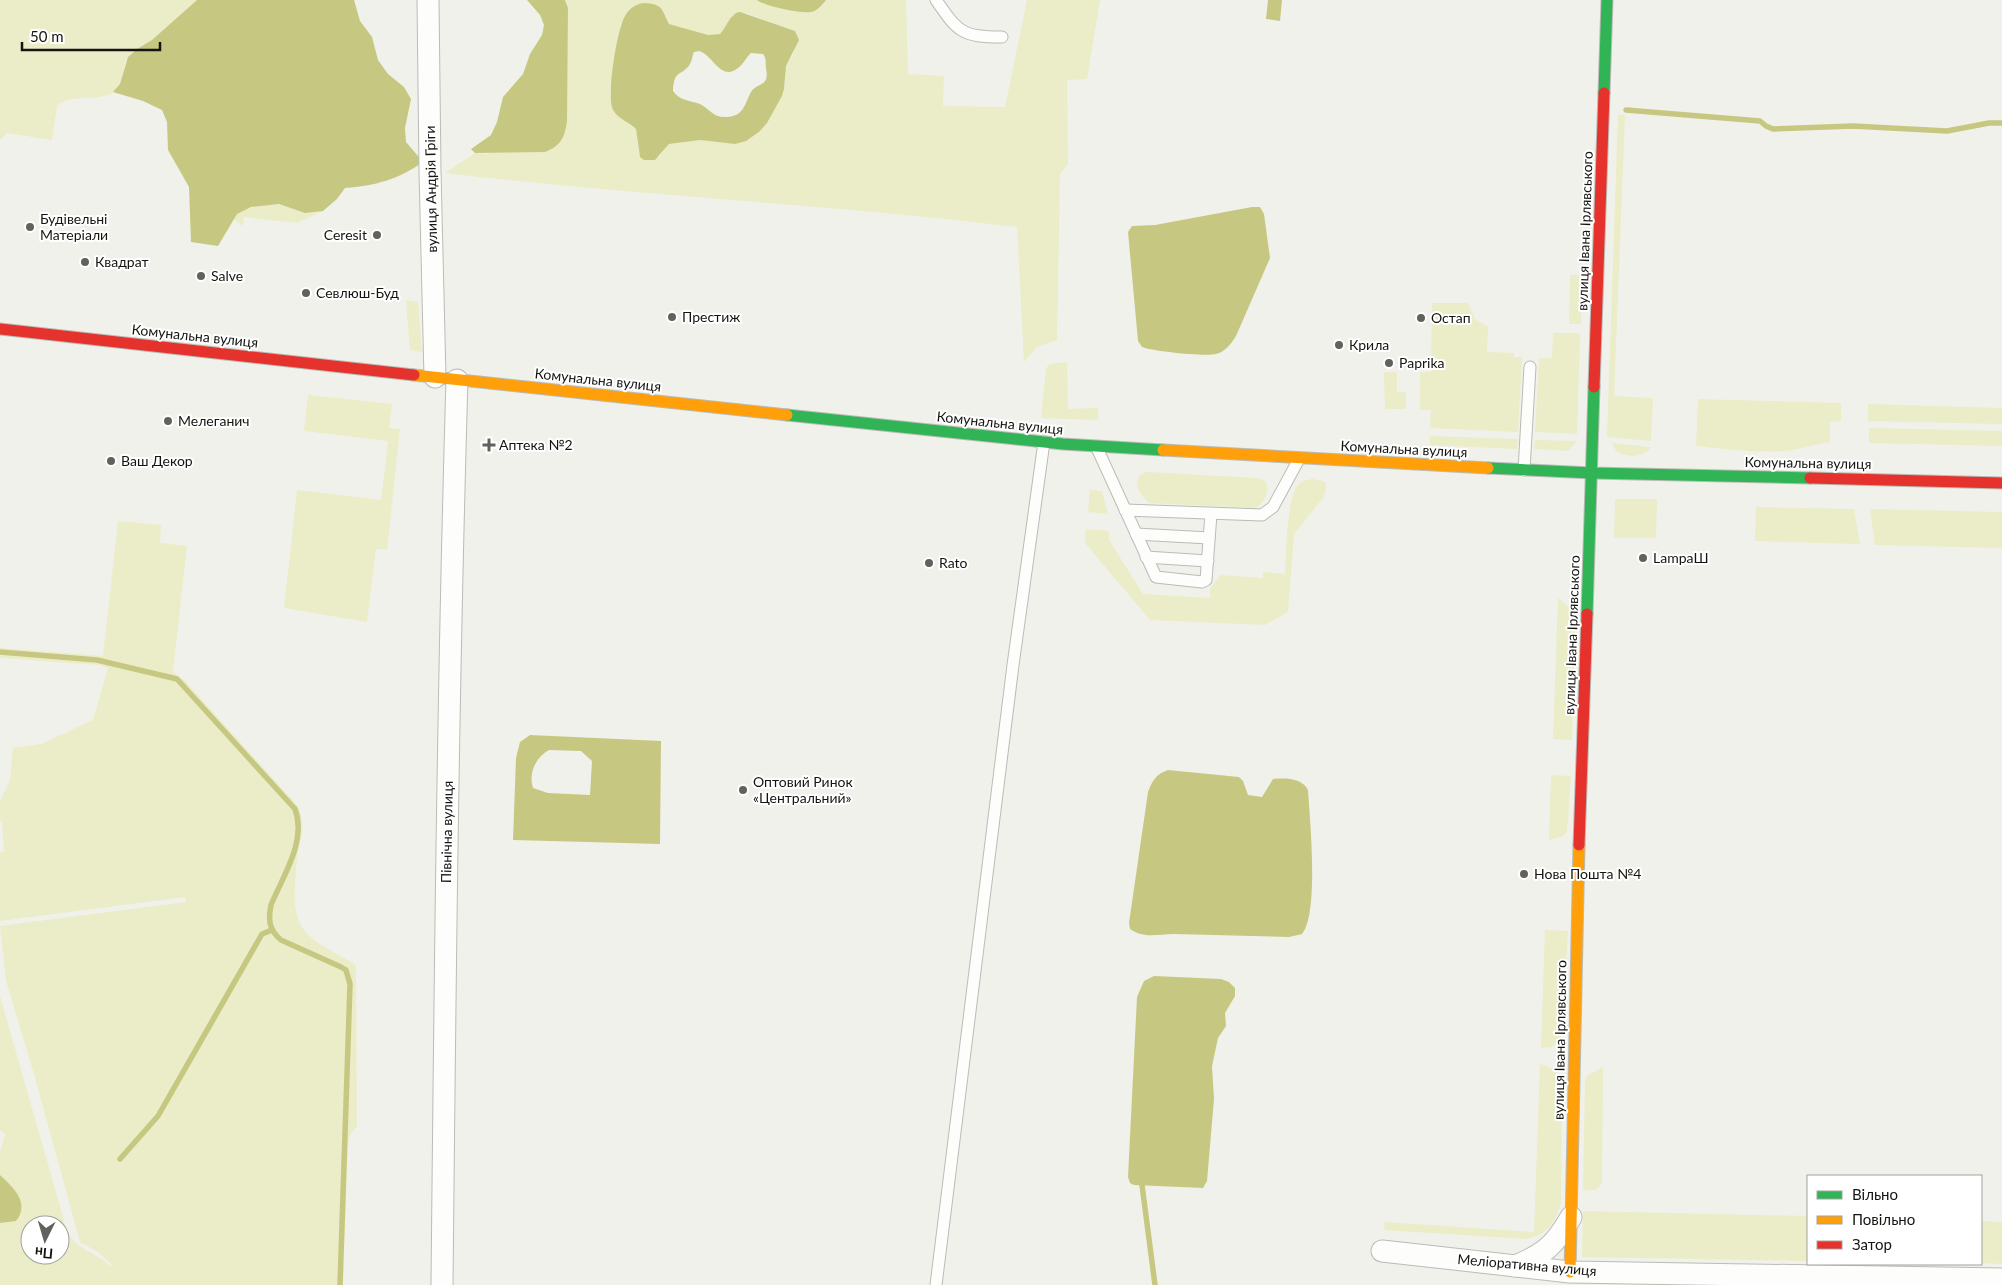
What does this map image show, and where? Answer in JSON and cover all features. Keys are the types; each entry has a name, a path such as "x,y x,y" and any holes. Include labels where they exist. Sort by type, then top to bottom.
{"main road":[{"name":"вулиця Івана Ірлявського","path":"1570,1272 1577,921 1607,0"},
{"name":"Комунальна вулиця","path":"0,329 435,378 1044,442 1299,459 1592,474 2002,483"}],"street":[{"name":"вулиця Андрія Гріги","path":"428,0 435,378"},
{"name":"Північна вулиця","path":"442,1285 443,1008 451,574 457,380"},
{"path":"1515,1266 1536,1258 1549,1248 1560,1236 1571,1217"},
{"name":"Меліоративна вулиця","path":"1382,1251 1570,1272 2002,1280"}],"lane":[{"path":"936,0 951,21 964,32 980,37 1002,37"},
{"path":"1524,470 1530,367"},
{"path":"936,1285 1012,674 1044,442"},
{"path":"1096,446 1146,557 1158,578 1193,581 1206,580 1211,514"},
{"path":"1125,510 1255,516 1266,514 1273,507 1299,459"},
{"path":"1136,534 1209,538"},
{"path":"1146,557 1208,561"}],"shaded area":[{"path":"0,0 197,0 154,39 129,56 116,90 105,96 69,100 57,106 52,140 7,133 0,140"},
{"path":"197,0 354,0 360,21 372,37 378,60 388,74 404,87 411,99 405,128 406,142 423,162 405,173 386,181 345,188 337,199 323,211 305,213 279,204 251,207 237,214 218,246 191,242 189,187 168,150 167,122 162,110 143,101 113,92 120,84 128,57 152,40"},
{"path":"527,0 565,0 568,8 567,121 565,132 555,147 545,152 475,153 471,149 491,135 497,122 503,97 523,74 530,54 542,35 544,25 540,15"},
{"path":"565,0 757,0 760,2 822,5 826,0 906,0 908,74 944,76 943,106 1005,107 1027,0 1100,0 1087,79 1067,80 1068,164 1060,174 1057,340 1037,347 1024,362 1017,227 445,173 475,153 487,154 566,131 568,9","holes":["643,3 660,9 668,24 708,35 720,34 732,15 746,13 795,31 794,53 786,66 782,96 767,123 759,132 751,138 728,143 700,140 669,144 659,157 639,153 636,129 612,109 610,91 621,24 629,9"]},
{"path":"757,0 826,0 815,10 806,12 791,11"},
{"path":"1268,0 1282,0 1280,21 1266,19"},
{"path":"643,3 661,8 669,24 708,35 720,34 731,18 740,12 795,31 799,40 786,66 782,96 767,123 759,132 746,141 735,144 700,140 669,144 655,160 644,160 640,157 636,129 613,110 611,92 613,63 622,23 632,7","holes":["694,52 704,53 717,66 727,72 742,65 751,53 763,54 766,79 753,90 742,110 736,115 718,116 700,104 682,98 673,91 675,79 690,64"]},
{"path":"1618,115 1625,115 1614,396 1653,398 1651,441 1607,437"},
{"path":"279,204 305,213 323,211 297,223 244,217 243,226 233,219 237,214 248,209"},
{"path":"1260,207 1264,214 1270,258 1232,342 1222,351 1210,355 1179,353 1142,347 1138,341 1128,232 1132,226 1155,225"},
{"path":"1570,275 1582,275 1581,324 1569,324"},
{"path":"406,300 418,302 422,352 410,350"},
{"path":"1432,303 1468,303 1475,319 1488,327 1487,352 1514,353 1514,357 1522,357 1518,432 1430,428 1431,410 1420,410 1420,372 1431,372"},
{"path":"1553,333 1580,333 1577,434 1535,432 1539,358 1552,358"},
{"path":"1067,362 1068,409 1098,408 1098,420 1041,418 1046,369 1049,364"},
{"path":"1384,372 1397,372 1397,392 1406,392 1406,409 1385,409"},
{"path":"308,395 392,404 389,428 400,429 387,550 376,549 367,622 284,608 297,490 381,500 388,441 304,431"},
{"path":"1698,399 1841,403 1841,421 1830,422 1830,442 1795,449 1761,451 1696,446"},
{"path":"1868,404 2002,408 2002,424 1868,421"},
{"path":"1869,428 2002,431 2002,446 1869,443"},
{"path":"1430,436 1518,439 1517,449 1430,445"},
{"path":"1535,440 1577,441 1568,451 1534,449"},
{"path":"1612,443 1651,447 1639,455 1630,456 1616,451"},
{"path":"1147,472 1258,478 1266,482 1267,494 1255,508 1150,503 1139,491 1137,482 1142,474"},
{"path":"1312,479 1326,483 1325,493 1294,534 1288,612 1265,625 1150,620 1085,543 1086,529 1109,531 1109,540 1143,594 1210,598 1210,588 1221,575 1263,578 1263,572 1285,574 1291,501 1294,491 1299,484"},
{"path":"1090,490 1102,491 1108,514 1088,512"},
{"path":"1615,499 1657,499 1656,538 1614,538"},
{"path":"1756,507 1854,509 1860,544 1755,541"},
{"path":"1870,509 2002,512 2002,548 1875,545"},
{"path":"118,521 161,525 160,543 187,546 173,672 184,680 297,805 300,811 302,827 297,854 295,884 297,916 302,927 318,943 356,965 357,1126 350,1135 348,1146 343,1285 0,1285 0,1223 16,1221 21,1208 15,1191 0,1175 0,1152 5,1134 0,1130 0,996 62,1215 20,1215 20,1265 70,1265 70,1236 81,1247 110,1266 112,1265 98,1252 80,1242 34,1074 6,981 0,926 186,902 185,897 0,921 0,852 4,851 2,821 0,821 0,801 10,780 13,748 41,744 93,720 108,668 99,665 0,658 0,648 103,656"},
{"path":"1558,598 1575,612 1572,740 1553,739"},
{"path":"530,735 661,741 660,844 513,840 516,758 520,742","holes":["549,750 581,751 592,761 590,795 548,793 533,788 532,771 544,753"]},
{"path":"1168,770 1239,777 1243,781 1248,795 1262,797 1273,779 1298,781 1305,786 1308,790 1312,887 1307,923 1302,934 1289,937 1151,935 1141,934 1130,929 1129,923 1148,792 1155,778"},
{"path":"1551,775 1571,776 1567,832 1563,836 1549,840"},
{"path":"1545,930 1568,931 1562,1037 1552,1047 1541,1048"},
{"path":"1154,976 1221,979 1229,982 1235,988 1235,996 1225,1013 1226,1026 1218,1038 1212,1066 1214,1099 1207,1181 1203,1188 1134,1185 1130,1183 1128,1177 1137,997 1144,981"},
{"path":"1540,1064 1554,1072 1562,1086 1561,1203 1556,1217 1549,1227 1539,1235 1525,1239 1384,1230 1385,1222 1534,1232"},
{"path":"1603,1067 1602,1182 1594,1190 1583,1190 1585,1080 1588,1075"},
{"path":"0,1175 15,1191 21,1202 20,1214 16,1221 0,1223"},
{"path":"1583,1211 1807,1216 1807,1261 1582,1257"},
{"path":"1982,1221 2002,1222 2002,1264 1982,1263"}],"waterway":[{"path":"1626,110 1760,121 1773,129 1853,126 1947,131 1989,123 2002,123"},
{"path":"0,652 97,660 177,679 295,809 298,821 296,846 271,905 270,924 281,940 346,970 350,984 340,1285"},
{"path":"120,1159 158,1116 262,934 272,930"},
{"path":"1142,1185 1155,1285"}],"traffic: fast":[{"path":"1604,93 1607,0"},
{"path":"1587,614 1594,387"},
{"path":"787,415 1063,444 1163,450"},
{"path":"1488,468 1592,473 1810,478"}],"traffic: slow":[{"path":"414,375 787,415"},
{"path":"1163,450 1488,468"},
{"path":"1570,1272 1579,845"}],"traffic: jam":[{"path":"1594,387 1604,93"},
{"path":"0,329 414,375"},
{"path":"1810,478 2002,483"},
{"path":"1579,845 1587,614"}],"place":[{"name":"Будівельні Матеріали","path":"30,227"},
{"name":"Ceresit","path":"377,235"},
{"name":"Квадрат","path":"85,262"},
{"name":"Salve","path":"201,276"},
{"name":"Севлюш-Буд","path":"306,293"},
{"name":"Престиж","path":"672,317"},
{"name":"Остап","path":"1421,318"},
{"name":"Крила","path":"1339,345"},
{"name":"Paprika","path":"1389,363"},
{"name":"Мелеганич","path":"168,421"},
{"name":"Аптека №2","path":"489,445"},
{"name":"Ваш Декор","path":"111,461"},
{"name":"LampaШ","path":"1643,558"},
{"name":"Rato","path":"929,563"},
{"name":"Оптовий Ринок «Центральний»","path":"743,790"},
{"name":"Нова Пошта №4","path":"1524,874"}]}
